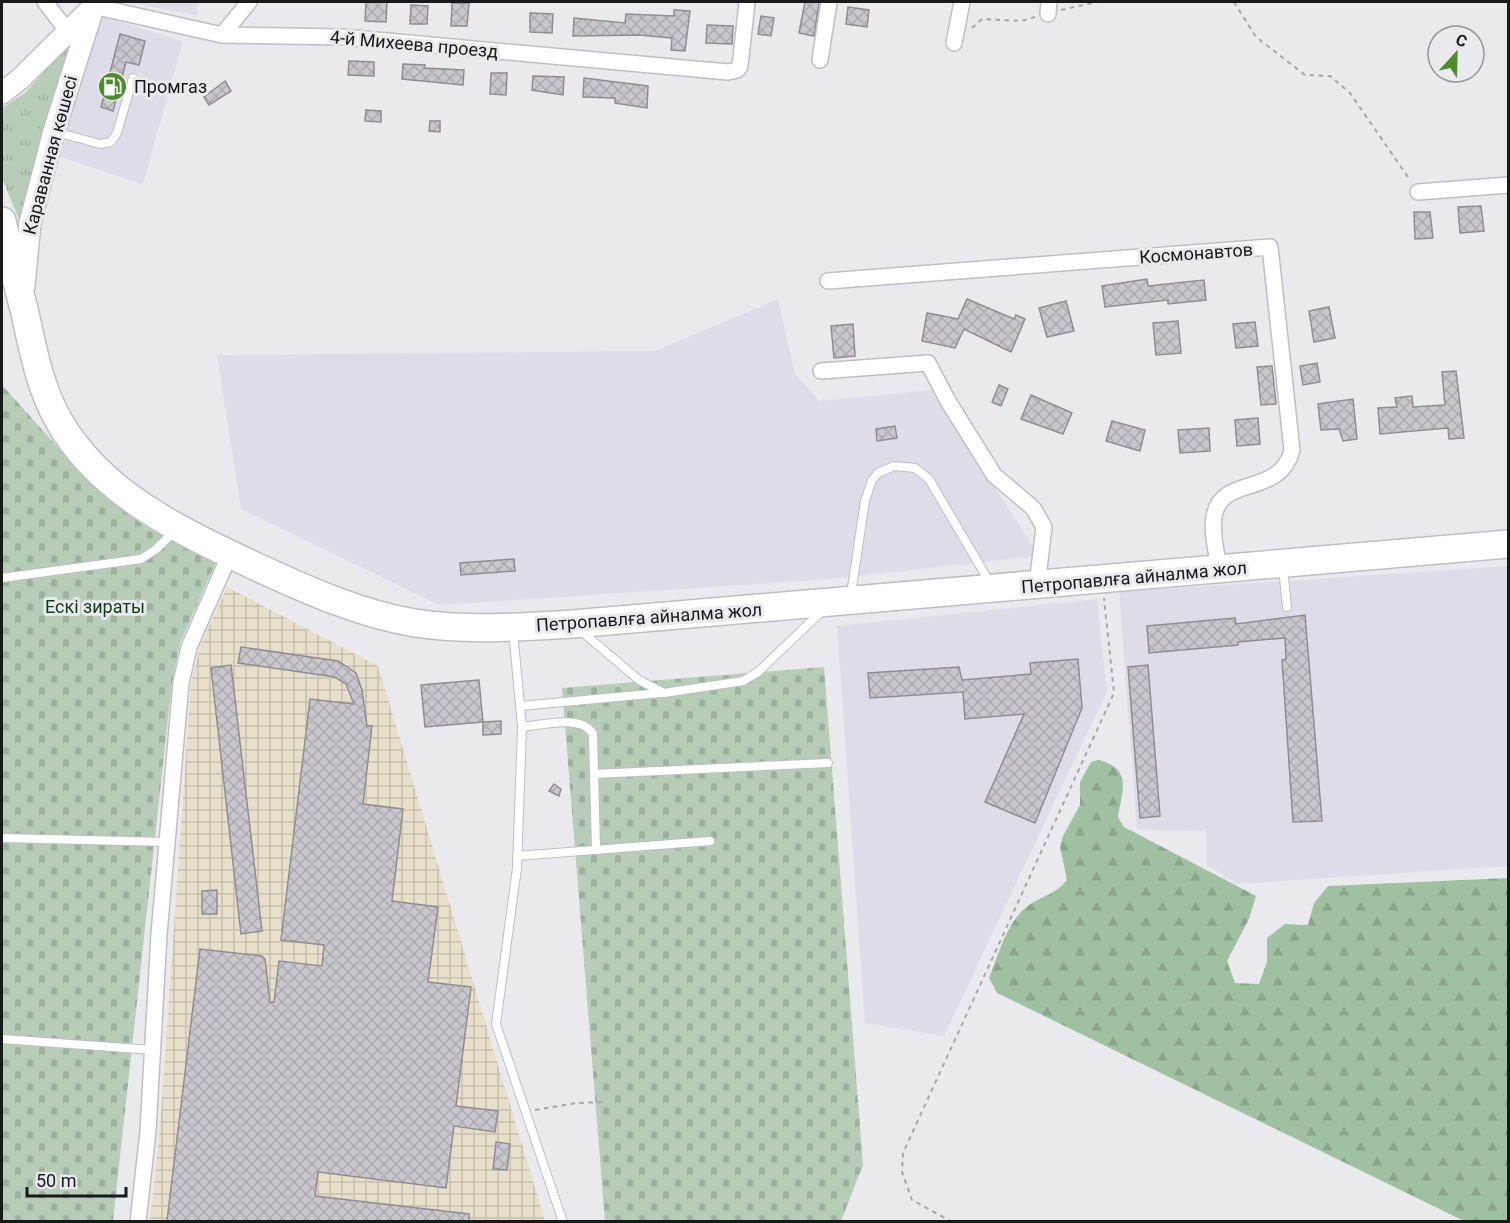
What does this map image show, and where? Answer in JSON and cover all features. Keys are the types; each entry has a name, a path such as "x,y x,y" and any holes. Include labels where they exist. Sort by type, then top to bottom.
{"highway":[{"name":"Петропавлға айналма жол","path":"2,221 45,389 58,420 72,440 117,487 178,528 292,584 381,615 415,623 458,627 573,624 1509,544"}],"main road":[{"path":"2,93 68,32 94,4"},
{"name":"Караванная көшесі","path":"24,311 24,269 30,223 54,131 94,4"}],"street":[{"path":"45,2 68,32"},
{"path":"222,36 249,2"},
{"name":"4-й Михеева проезд","path":"94,4 222,36 343,37 728,72 737,70 741,62 747,2"},
{"path":"820,60 829,2"},
{"path":"954,43 962,2"},
{"path":"1418,192 1509,185"},
{"name":"Космонавтов","path":"828,281 1269,247 1292,450 1285,467 1270,480 1227,493 1220,500 1213,524 1219,568"},
{"path":"821,371 928,363 948,401 994,475 1034,508 1044,527 1037,585"},
{"path":"138,1221 181,683 189,647 230,554"}],"lane":[{"path":"54,131 100,144 111,142 117,133 133,78"},
{"path":"520,706 664,693 743,681 758,672 840,602 867,490 878,473 894,466 915,468 929,479 994,589"},
{"path":"2,578 141,560 178,528"},
{"path":"1282,563 1287,607"},
{"path":"573,624 639,680 664,693"},
{"path":"513,627 522,727 517,856 496,1023 563,1221"},
{"path":"522,727 585,725 593,734 596,850"},
{"path":"594,774 828,763"},
{"path":"2,838 167,842"},
{"path":"517,856 710,841"},
{"path":"2,1039 153,1050"}],"path":[{"path":"954,43 982,19 1021,21 1048,8 1097,2"},
{"path":"1234,2 1257,37 1305,75 1330,76 1350,93 1418,192"},
{"path":"952,1221 912,1200 902,1172 903,1153 1114,693 1102,579"},
{"path":"526,1112 576,1102 604,1102"}],"shaded area":[{"path":"128,2 196,2 198,16"},
{"path":"99,16 183,41 143,184 55,155"},
{"path":"778,299 795,374 819,401 932,390 1039,556 830,579 439,605 241,509 217,355 655,351"},
{"path":"1508,566 1508,866 1237,884 1207,865 1206,831 1137,830 1119,592"},
{"path":"227,587 378,666 545,1221 150,1222 160,1128 191,683 200,647"},
{"path":"1097,599 1107,691 944,1036 865,1023 837,626"}],"green space":[{"path":"71,42 20,222 2,178 2,108 25,93"},
{"name":"Ескі зираты","path":"2,385 88,481 146,527 216,562 180,643 172,682 113,1221 2,1221"},
{"path":"824,667 863,1165 841,1221 605,1221 562,688"},
{"path":"1099,760 1110,764 1121,775 1123,790 1118,817 1124,827 1256,896 1249,919 1227,961 1235,983 1259,984 1267,962 1267,938 1285,924 1308,925 1314,903 1328,886 1508,878 1508,1221 1464,1221 997,993 989,978 1014,920 1029,905 1054,892 1067,880 1060,847 1063,836 1080,805 1080,782 1091,762"}],"building":[{"path":"366,2 387,2 386,22 365,21"},
{"path":"805,2 819,2 814,36 799,33"},
{"path":"452,3 469,3 467,26 451,26"},
{"path":"411,5 428,6 427,24 410,24"},
{"path":"848,7 869,10 867,27 846,24"},
{"path":"674,10 690,11 685,51 671,50 672,38 639,35 573,36 574,18 625,23 626,14 674,16"},
{"path":"530,13 553,14 552,33 530,32"},
{"path":"761,16 774,18 771,36 758,34"},
{"path":"707,25 733,26 732,44 706,43"},
{"name":"Промгаз","path":"120,34 145,41 139,65 126,62 113,111 101,107"},
{"path":"349,61 374,62 374,76 348,75"},
{"path":"403,64 425,65 424,68 464,70 463,85 402,79"},
{"path":"491,73 507,73 506,95 490,94"},
{"path":"533,76 564,77 563,95 532,90"},
{"path":"584,78 648,86 647,108 615,103 615,98 583,97"},
{"path":"225,81 231,91 209,105 204,97"},
{"path":"366,110 381,111 381,122 365,121"},
{"path":"430,121 440,121 440,132 429,131"},
{"path":"1481,206 1484,231 1460,233 1458,207"},
{"path":"1414,212 1430,212 1433,238 1415,239"},
{"path":"1147,279 1148,286 1204,280 1206,300 1168,304 1168,300 1105,307 1102,286"},
{"path":"967,299 1014,319 1016,315 1025,319 1011,352 964,329 955,348 922,341 927,313 958,319"},
{"path":"1066,301 1074,331 1047,337 1039,308"},
{"path":"1329,307 1335,338 1314,342 1309,311"},
{"path":"1178,321 1181,353 1156,355 1153,323"},
{"path":"1255,322 1258,346 1236,348 1233,324"},
{"path":"853,324 855,356 834,358 831,326"},
{"path":"1317,363 1320,382 1303,385 1300,366"},
{"path":"1272,366 1276,404 1261,405 1257,367"},
{"path":"1456,371 1464,438 1449,439 1448,428 1380,434 1378,408 1397,407 1395,398 1412,396 1413,407 1445,405 1442,372"},
{"path":"999,385 1008,389 1001,406 992,402"},
{"path":"1031,395 1072,413 1063,434 1021,419"},
{"path":"1353,399 1357,439 1343,441 1339,429 1321,430 1318,404"},
{"path":"1258,418 1260,444 1237,446 1235,420"},
{"path":"1112,421 1145,430 1140,451 1106,441"},
{"path":"895,426 897,438 877,441 876,429"},
{"path":"1209,428 1210,451 1180,453 1178,430"},
{"path":"514,559 515,571 461,575 460,563"},
{"path":"1305,615 1322,821 1293,822 1282,660 1286,659 1285,638 1238,642 1238,645 1149,653 1147,626 1235,618 1236,624"},
{"path":"241,647 338,661 356,673 362,690 367,726 372,726 363,804 403,809 392,901 438,907 428,982 471,987 456,1106 498,1111 495,1132 454,1126 446,1188 318,1172 315,1196 469,1214 469,1221 167,1221 200,949 262,956 265,959 270,1002 274,1002 279,961 322,966 324,945 281,940 310,699 354,704 346,684 335,677 238,663"},
{"path":"1078,659 1082,708 1035,823 985,802 1024,714 965,719 963,692 870,698 868,673 959,667 962,680 1031,674 1030,663"},
{"path":"231,665 262,931 241,934 211,668"},
{"path":"1148,665 1160,816 1140,818 1128,667"},
{"path":"479,680 483,722 425,727 421,685"},
{"path":"501,721 501,734 483,735 483,722"},
{"path":"554,784 561,789 559,796 549,791"},
{"path":"217,890 217,914 202,914 202,891"},
{"path":"496,1142 510,1144 507,1170 493,1169"}],"place":[{"name":"Промгаз","path":"113,86"}]}
